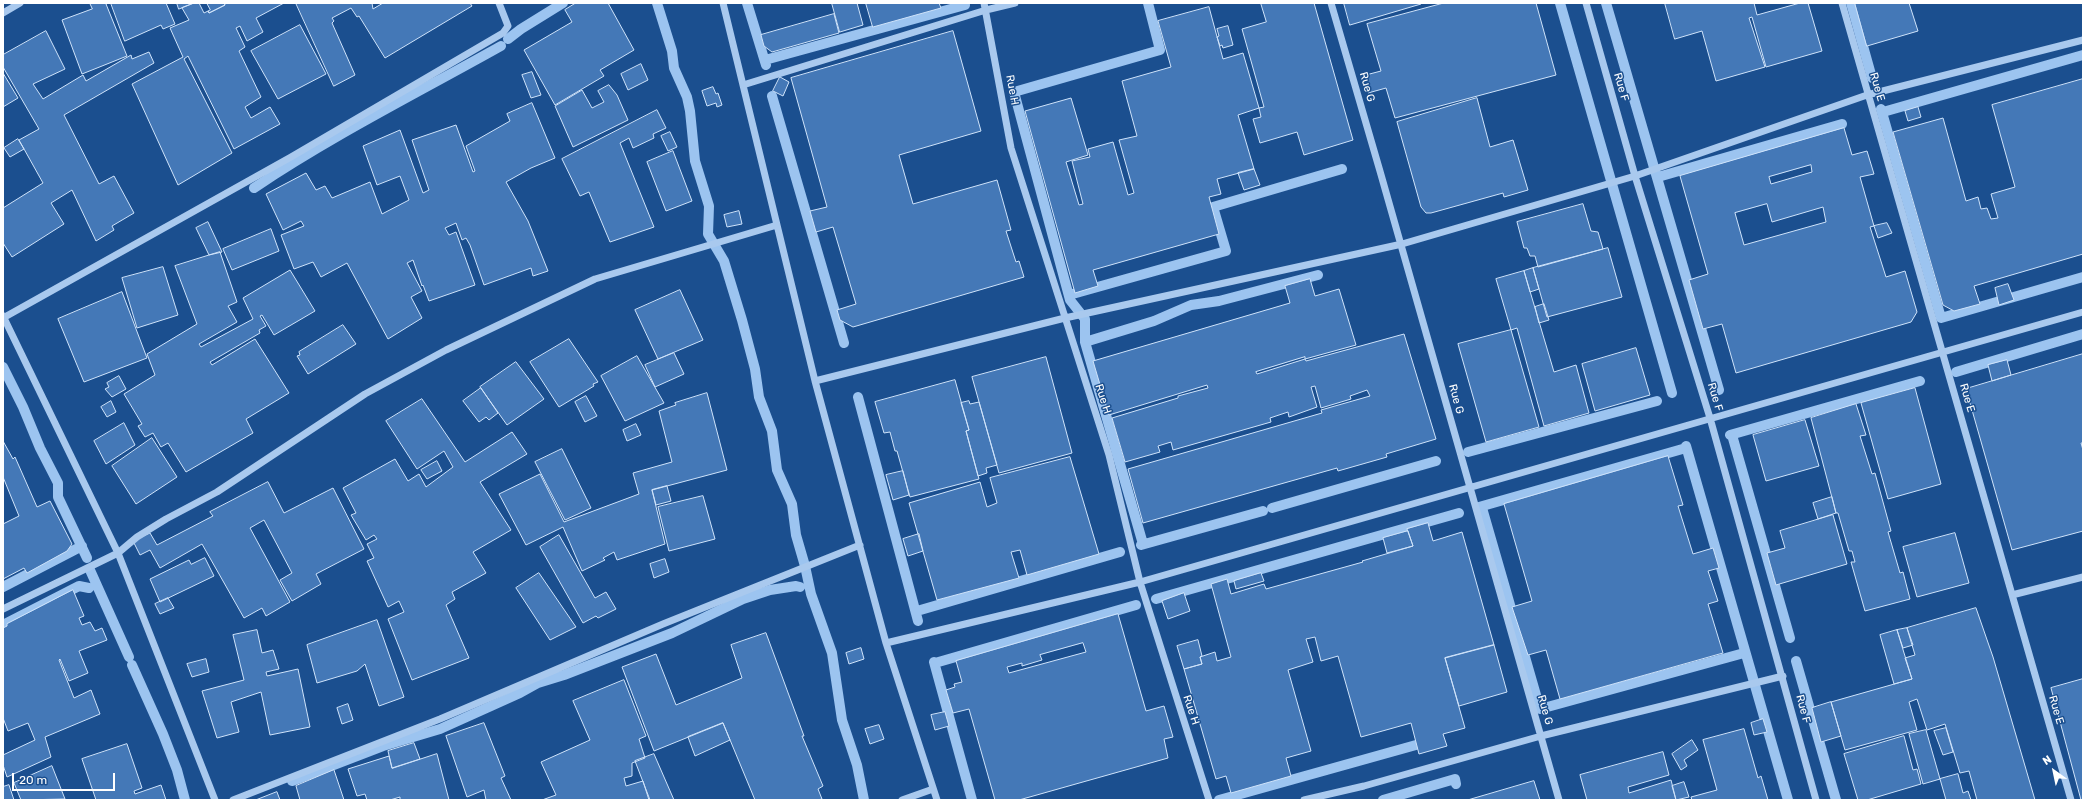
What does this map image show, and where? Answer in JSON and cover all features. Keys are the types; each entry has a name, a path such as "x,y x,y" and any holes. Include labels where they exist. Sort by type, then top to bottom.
{"street":[{"path":"3,13 20,3"},
{"path":"215,800 118,553 3,317 291,157 503,33 508,26 499,3"},
{"path":"723,3 815,381 886,643 937,800"},
{"path":"743,85 985,7 1015,3"},
{"name":"Rue G","path":"1331,3 1402,244 1468,486 1559,800"},
{"name":"Rue F","path":"1586,3 1635,176 1710,418 1783,676 1816,800"},
{"name":"Rue E","path":"1842,3 1867,95 1943,353 2071,800"},
{"name":"Rue H","path":"985,7 1011,148 1110,455 1140,582 1209,800"},
{"path":"815,381 1065,318 1402,244 1635,176 1867,95 2083,40"},
{"path":"3,609 118,553 137,537 166,519 217,492 365,394 446,350 595,279 777,226"},
{"path":"886,643 1140,582 1468,486 1943,353 2083,312"},
{"path":"233,800 440,719 663,624 860,545"},
{"path":"2012,595 2083,577"},
{"path":"1304,800 1364,786 1541,736 1783,676"},
{"path":"902,800 933,789"}],"building":[{"path":"90,3 109,3 106,4 127,56 82,74 62,20 92,9"},
{"path":"111,3 166,3 175,24 163,29 161,25 125,41"},
{"path":"177,3 194,3 179,9"},
{"path":"194,3 199,3 204,13 208,11 209,13 225,5 224,3 284,3 256,18 263,32 247,41 240,26 236,28 245,47 239,51 261,97 245,107 251,118 270,107 280,124 234,149 188,56 184,59 232,153 178,185 132,84 183,57 170,28 189,20 182,8"},
{"path":"207,3 224,3 225,5 209,13 208,11 210,10"},
{"path":"296,3 372,3 373,9 383,3 470,3 472,6 385,58 359,16 357,17 351,8 332,18 334,21 332,23 355,75 334,86"},
{"path":"576,3 608,3 634,50 600,70 604,76 555,105 524,50 572,22 565,10"},
{"path":"832,3 857,3 863,25 840,32"},
{"path":"866,3 939,3 941,8 873,27"},
{"path":"1261,3 1314,3 1353,140 1304,155 1297,132 1260,143 1253,119 1261,117 1259,108 1264,107 1242,29 1266,22"},
{"path":"1344,3 1421,3 1421,4 1350,25"},
{"path":"1444,3 1536,3 1556,75 1395,118 1386,88 1368,93 1362,76 1381,71 1367,24"},
{"path":"1665,3 1754,3 1757,15 1800,3 1808,3 1822,51 1766,67 1752,17 1749,18 1765,67 1716,81 1702,31 1675,39"},
{"path":"1855,3 1909,3 1918,31 1867,46"},
{"path":"1209,7 1223,59 1243,53 1259,108 1238,115 1254,169 1217,179 1221,194 1209,197 1219,234 1093,270 1098,286 1075,293 1025,111 1071,98 1088,155 1066,162 1079,205 1083,204 1072,161 1090,157 1088,149 1113,142 1128,195 1134,193 1119,140 1137,136 1122,81 1171,67 1158,21"},
{"path":"834,14 839,33 772,52 764,46 761,35"},
{"path":"300,25 326,74 278,99 251,51"},
{"path":"1228,26 1233,45 1223,48 1222,45 1220,46 1217,37 1219,36 1217,29"},
{"path":"46,31 65,69 33,84 43,99 83,75 86,81 131,55 132,59 149,52 154,63 64,115 99,184 114,176 134,213 112,226 114,230 96,241 72,190 51,203 64,224 12,257 3,243 3,208 43,183 19,140 39,129 3,67 3,55"},
{"path":"953,31 981,131 899,155 913,204 997,180 1011,230 1006,231 1016,262 1019,261 1024,277 853,327 840,320 837,310 856,304 833,227 816,232 810,211 827,207 791,78"},
{"path":"641,64 648,80 628,90 621,74"},
{"path":"532,72 541,95 531,98 522,75"},
{"path":"3,73 18,98 3,107"},
{"path":"780,77 789,82 783,96 773,91"},
{"path":"2083,79 2083,254 1974,286 1980,304 1954,311 1943,305 1893,132 1943,118 1966,201 1978,197 1981,209 1987,208 1991,219 1998,218 1991,194 2015,187 1992,105"},
{"path":"609,85 617,95 628,120 573,147 555,106 582,90 592,108 604,102 598,91"},
{"path":"713,87 716,94 718,93 722,105 717,107 716,103 707,106 702,91"},
{"path":"1477,98 1490,147 1513,140 1528,190 1504,197 1503,193 1431,213 1426,213 1421,207 1397,122"},
{"path":"532,103 555,158 531,168 506,182 528,221 548,271 533,276 531,268 484,285 470,245 466,238 462,240 456,223 445,228 449,235 456,232 475,285 429,301 413,260 407,263 422,291 411,297 422,318 388,339 347,263 321,277 313,262 294,269 281,235 304,226 301,221 283,230 266,194 306,173 316,190 325,186 332,198 370,182 382,214 409,200 400,176 377,185 363,146 400,130 423,193 429,190 412,140 456,125 473,172 475,171 466,146 510,121 507,114"},
{"path":"1918,107 1921,117 1908,121 1905,111"},
{"path":"657,110 666,128 653,134 654,138 633,148 629,138 620,143 654,227 610,242 589,192 580,196 562,159"},
{"path":"1844,128 1852,155 1867,151 1874,174 1860,177 1874,226 1870,227 1886,277 1905,271 1917,312 1911,322 1736,373 1722,324 1703,329 1689,280 1708,274 1680,176","holes":["1811,165 1812,172 1771,184 1769,177","1767,204 1772,222 1823,207 1826,222 1744,245 1735,213"]},
{"path":"670,132 677,147 668,151 661,136"},
{"path":"18,139 24,149 10,157 4,148"},
{"path":"673,151 692,201 666,211 647,162"},
{"path":"1254,169 1260,185 1244,190 1238,173"},
{"path":"1583,204 1591,231 1598,232 1603,249 1538,267 1535,256 1530,256 1527,248 1524,248 1517,222"},
{"path":"739,211 742,224 727,227 724,215"},
{"path":"208,222 222,252 209,255 196,228"},
{"path":"1887,223 1892,233 1878,238 1874,226"},
{"path":"271,229 279,251 232,270 223,249"},
{"path":"1608,248 1622,297 1547,317 1533,268"},
{"path":"220,252 237,302 228,306 237,322 199,344 201,347 253,319 243,298 290,270 315,311 274,335 262,315 260,316 266,326 259,330 260,333 210,362 212,365 255,339 289,393 246,419 253,433 186,472 168,443 161,447 153,433 145,437 138,426 142,424 124,394 155,375 147,354 197,324 175,266"},
{"path":"163,267 178,315 137,328 122,278"},
{"path":"1533,268 1539,289 1530,292 1524,271"},
{"path":"1524,271 1554,372 1576,365 1589,413 1544,426 1517,328 1511,330 1496,279"},
{"path":"1310,279 1315,296 1339,289 1356,345 1305,359 1306,361 1404,334 1436,439 1386,454 1387,457 1338,471 1337,468 1143,523 1128,469 1322,413 1321,410 1370,396 1367,390 1350,396 1351,399 1321,408 1315,386 1311,387 1317,407 1289,417 1288,412 1270,418 1271,422 1173,450 1171,442 1158,446 1160,452 1125,462 1112,418 1178,398 1178,396 1208,388 1207,385 1109,415 1093,361 1290,303 1285,286","holes":["1305,357 1305,359 1257,374 1256,372"]},
{"path":"2008,284 2014,300 1999,305 1995,288"},
{"path":"680,290 703,340 658,359 635,310"},
{"path":"122,292 147,358 84,382 58,319"},
{"path":"1544,304 1549,320 1539,323 1535,307"},
{"path":"343,325 356,344 308,374 297,356 300,355 299,352"},
{"path":"1511,330 1539,427 1486,442 1458,344"},
{"path":"569,339 598,382 593,384 594,386 559,407 530,362"},
{"path":"1636,348 1650,395 1595,411 1582,364"},
{"path":"674,353 684,374 655,387 645,365"},
{"path":"2083,354 2083,443 2081,443 2083,450 2083,531 2012,550 1966,389"},
{"path":"637,356 664,403 625,421 601,376"},
{"path":"1046,357 1072,453 999,473 972,377"},
{"path":"2007,360 2011,375 1992,381 1988,365"},
{"path":"516,362 544,399 507,425 480,387"},
{"path":"119,376 126,389 112,397 105,389 109,387 107,383"},
{"path":"955,380 969,430 966,431 979,479 910,497 890,432 884,433 875,402"},
{"path":"481,388 498,413 489,420 486,417 479,422 463,401"},
{"path":"1915,388 1941,484 1888,499 1861,403"},
{"path":"707,393 727,470 652,490 665,544 617,560 614,552 603,558 605,560 582,571 563,527 526,545 499,494 540,474 564,522 639,494 633,473 672,462 659,411 676,405 675,403"},
{"path":"586,396 597,416 585,422 575,402"},
{"path":"422,399 465,462 512,432 527,454 480,482 511,530 473,552 486,573 452,592 455,599 446,605 469,658 412,680 388,619 404,612 399,601 388,607 367,561 374,558 367,544 377,539 374,535 366,540 351,515 356,513 343,488 395,459 408,481 419,474 426,487 453,467 444,451 417,469 386,421"},
{"path":"111,401 116,412 107,417 101,407"},
{"path":"969,401 970,404 979,402 997,465 986,468 987,473 978,476 966,431 969,430 961,403"},
{"path":"1856,404 1866,435 1860,436 1872,474 1875,473 1891,531 1888,532 1900,573 1903,572 1910,599 1865,611 1851,562 1855,562 1852,551 1849,551 1838,513 1836,513 1811,418"},
{"path":"1805,420 1819,466 1766,481 1753,435"},
{"path":"124,423 135,445 106,464 94,441"},
{"path":"636,424 641,435 627,441 623,430"},
{"path":"152,438 177,477 136,504 112,466"},
{"path":"3,441 13,459 15,457 37,507 50,501 72,544 67,551 27,573 24,568 3,579 3,524 19,516 3,477"},
{"path":"562,449 591,508 565,520 535,462"},
{"path":"1668,456 1683,505 1678,506 1693,554 1713,548 1719,568 1708,571 1718,601 1708,604 1723,653 1560,699 1546,650 1528,655 1512,607 1532,601 1504,504"},
{"path":"1070,457 1099,554 1027,575 1020,550 1011,552 1019,578 937,600 909,503 980,482 987,507 997,503 990,478"},
{"path":"437,461 442,471 427,479 421,470"},
{"path":"903,471 909,495 893,500 886,475"},
{"path":"268,482 284,513 333,488 364,549 316,574 321,584 292,601 280,580 292,573 264,520 250,528 290,602 266,616 262,608 244,618 202,544 160,568 150,550 140,555 133,541 150,533 157,545 213,516 210,512"},
{"path":"667,486 671,501 656,505 652,490"},
{"path":"703,496 715,539 669,551 658,507"},
{"path":"1832,497 1836,513 1818,519 1813,503"},
{"path":"1833,515 1847,564 1776,585 1767,553 1785,548 1780,531"},
{"path":"1428,523 1433,541 1462,532 1494,645 1445,658 1465,728 1443,734 1447,746 1419,754 1411,723 1361,737 1338,656 1321,661 1315,637 1306,639 1313,662 1288,670 1311,751 1286,758 1291,776 1231,793 1226,776 1216,779 1184,669 1202,664 1200,657 1215,652 1217,661 1231,657 1211,584 1227,579 1231,594 1264,584 1266,589 1363,562 1362,561 1413,546 1407,529"},
{"path":"1408,531 1413,546 1387,553 1383,538"},
{"path":"1955,533 1969,583 1917,597 1903,547"},
{"path":"919,534 923,551 908,556 903,539"},
{"path":"559,535 595,598 606,592 616,609 598,618 596,616 583,623 540,547"},
{"path":"205,558 214,576 160,602 150,579 189,560 191,564"},
{"path":"665,559 669,572 654,578 650,564"},
{"path":"539,573 576,627 550,640 516,588"},
{"path":"1261,573 1264,581 1236,589 1234,581"},
{"path":"73,590 84,616 79,618 82,625 90,622 95,631 102,628 107,640 79,651 88,673 69,681 60,659 59,660 74,698 91,690 100,714 45,737 51,757 7,777 3,765 3,755 35,740 28,723 8,731 3,718 3,628 7,626 7,624"},
{"path":"1184,593 1190,611 1168,619 1162,601"},
{"path":"168,598 174,608 160,614 155,604"},
{"path":"1976,608 1993,657 2035,800 1977,800 1969,771 1960,773 1945,724 1927,730 1917,699 1909,702 1917,730 1845,750 1831,702 1912,679 1905,658 1915,655 1907,628"},
{"path":"1118,614 1146,711 1164,706 1173,737 1164,739 1168,758 1019,800 995,800 969,709 953,713 946,690 955,687 954,684 962,682 956,661","holes":["1083,643 1086,652 1009,673 1007,667 1022,663 1022,666 1042,660 1040,655"]},
{"path":"377,620 404,697 379,706 365,664 357,671 317,683 307,645"},
{"path":"1907,628 1913,645 1903,648 1897,630"},
{"path":"257,630 262,653 273,650 279,669 266,672 267,676 298,669 310,727 270,735 261,692 231,702 239,732 217,738 202,691 244,680 233,635"},
{"path":"1897,630 1912,679 1894,684 1880,635"},
{"path":"766,633 804,736 802,736 823,786 818,789 822,799 755,800 723,723 654,751 622,667 656,654 676,705 742,678 731,645"},
{"path":"1198,640 1202,656 1200,657 1202,664 1184,669 1177,646"},
{"path":"1494,645 1507,692 1459,706 1445,658"},
{"path":"861,648 864,659 849,664 846,653"},
{"path":"206,659 209,672 192,677 187,664"},
{"path":"2083,679 2083,800 2081,800 2051,688"},
{"path":"624,680 646,736 639,739 645,758 632,763 632,776 624,778 626,786 643,781 649,800 542,800 556,795 541,762 590,740 573,701"},
{"path":"1831,702 1841,736 1821,742 1812,708"},
{"path":"348,704 353,720 342,724 337,708"},
{"path":"945,712 949,726 935,730 931,715"},
{"path":"1763,719 1767,732 1754,735 1751,723"},
{"path":"484,723 505,776 501,778 511,800 486,800 484,790 467,797 446,736"},
{"path":"723,723 730,740 695,756 688,737"},
{"path":"879,725 884,739 870,744 865,729"},
{"path":"1946,728 1953,752 1943,755 1934,731"},
{"path":"1744,729 1758,778 1761,776 1768,800 1692,800 1691,797 1717,790 1703,740"},
{"path":"1926,730 1940,779 1923,784 1909,734"},
{"path":"1904,736 1913,770 1917,769 1921,784 1867,800 1858,800 1844,754"},
{"path":"1692,740 1698,750 1684,760 1687,766 1681,770 1672,754"},
{"path":"414,743 420,759 392,768 388,751"},
{"path":"127,744 142,788 134,791 135,794 161,785 166,800 96,800 82,759"},
{"path":"1663,752 1669,775 1628,787 1629,793 1671,780 1676,800 1587,800 1580,775"},
{"path":"437,754 449,800 400,800 400,797 390,800 367,800 365,794 357,796 348,769 389,756 392,768"},
{"path":"654,754 674,800 650,800 635,761"},
{"path":"52,766 65,799 21,800 14,783"},
{"path":"334,770 344,800 300,800 296,786"},
{"path":"1958,774 1963,793 1968,791 1971,800 1946,800 1940,779"},
{"path":"1534,781 1540,800 1468,800"},
{"path":"1684,782 1689,797 1676,800 1672,786"},
{"path":"9,785 14,800 3,800 3,787"},
{"path":"277,792 280,800 256,800"}],"waterway":[{"path":"508,39 521,29 563,3"},
{"path":"657,3 672,51 674,68 687,97 690,111 695,161 709,206 708,234 724,261 742,320 755,369 759,397 772,431 777,470 792,504 796,535 811,594 832,653 842,720 857,765 864,800"},
{"path":"747,3 766,65"},
{"path":"1143,544 1085,342 1085,319 1070,300 1014,92 1160,50 1148,3"},
{"path":"1560,3 1672,393"},
{"path":"1606,3 1719,390"},
{"path":"1851,3 1872,78"},
{"path":"765,60 965,5"},
{"path":"254,188 314,150 376,114 501,46"},
{"path":"1883,112 2083,55"},
{"path":"772,96 844,343"},
{"path":"1881,109 1941,318 2083,277"},
{"path":"1658,177 1842,124"},
{"path":"1069,295 1226,251 1213,207 1342,169"},
{"path":"1085,342 1154,321 1191,305 1219,301 1318,275"},
{"path":"1956,372 2083,334"},
{"path":"3,367 23,407 40,448 58,483 58,497 87,558"},
{"path":"1730,435 1920,381"},
{"path":"858,397 918,621"},
{"path":"1468,452 1657,401"},
{"path":"1732,435 1790,638"},
{"path":"1686,446 1788,800"},
{"path":"1479,507 1686,448"},
{"path":"1272,508 1436,461"},
{"path":"1482,508 1540,709 1744,653"},
{"path":"1141,545 1263,511"},
{"path":"1156,599 1459,513"},
{"path":"3,587 82,546"},
{"path":"917,611 1120,552"},
{"path":"90,570 129,657"},
{"path":"3,625 79,586 89,588"},
{"path":"292,781 383,746 440,729 520,693 538,683 564,675 672,633 743,599 770,590 796,586 800,587"},
{"path":"935,663 1136,605"},
{"path":"1796,661 1836,800"},
{"path":"934,662 972,800"},
{"path":"132,665 163,734 177,770 185,800"},
{"path":"1219,800 1416,745"},
{"path":"1383,800 1455,779 1456,784"}]}
